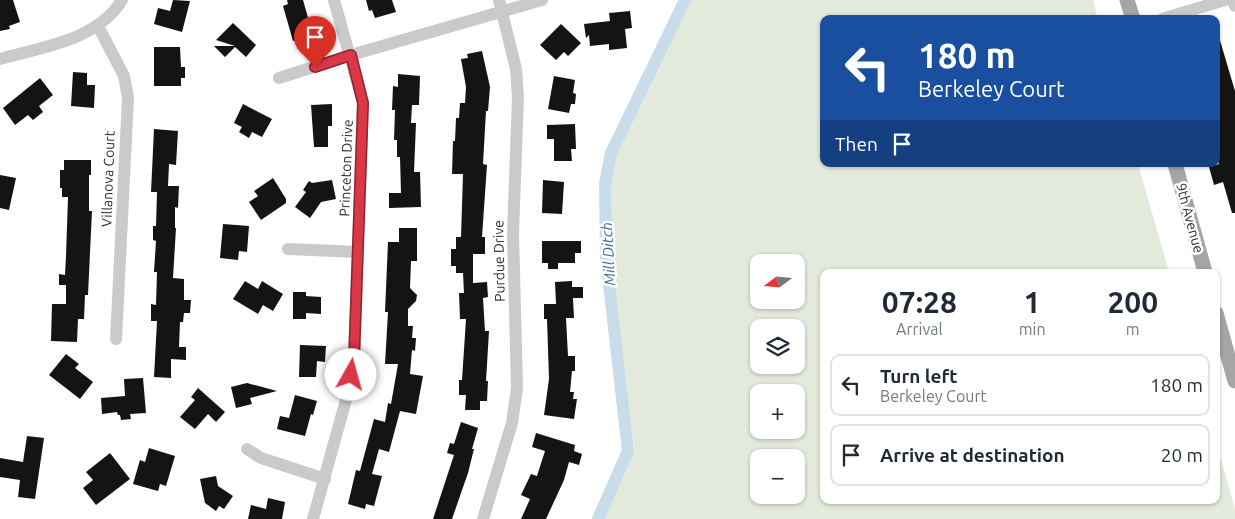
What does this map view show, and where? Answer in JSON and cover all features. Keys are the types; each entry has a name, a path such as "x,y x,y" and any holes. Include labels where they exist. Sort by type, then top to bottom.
{"main road":[{"path":"1127,0 1132,15"},
{"name":"9th Avenue","path":"1176,167 1204,269"},
{"path":"1220,327 1235,381"}],"street":[{"path":"0,59 76,37 98,26 116,9 122,0"},
{"name":"Princeton Drive","path":"313,519 349,390 354,360 363,103 334,0"},
{"path":"279,78 501,6 542,0"},
{"path":"1175,15 1225,0"},
{"path":"1233,0 1235,6"},
{"name":"Purdue Drive","path":"483,519 512,423 517,388 512,233 518,97 516,69 501,6"},
{"name":"Villanova Court","path":"98,26 124,76 128,98 116,339"},
{"path":"288,249 358,252"},
{"path":"246,449 260,458 325,479"}],"green space":[{"path":"690,0 1093,0 1097,15 820,15 820,167 1139,167 1168,269 820,269 820,504 1220,504 1220,456 1235,509 1235,519 602,519 634,447 609,254 609,185 614,159"}],"building":[{"path":"0,0 13,0 20,22 9,26 10,29 0,31"},
{"path":"173,0 190,1 182,32 154,24 158,8 170,11"},
{"path":"287,0 303,0 313,35 293,41 283,6 288,4"},
{"path":"366,0 392,0 396,12 375,18 372,10 369,11"},
{"path":"630,11 632,28 625,29 627,48 609,50 609,44 590,46 589,35 586,38 584,24 610,21 609,13"},
{"path":"233,23 256,45 246,57 235,47 225,57 214,46 235,46 216,40"},
{"path":"561,24 581,43 568,56 564,52 556,60 540,45"},
{"path":"1220,40 1235,91 1235,213 1232,213 1223,182 1214,185 1209,167 1220,167"},
{"path":"154,47 180,47 181,67 185,67 185,78 181,78 181,86 154,86"},
{"path":"482,51 490,87 488,111 486,111 483,164 487,165 482,237 485,237 485,254 473,254 473,283 487,282 488,297 483,298 485,331 489,331 486,381 488,381 487,401 480,401 480,410 465,410 466,395 459,395 459,380 462,380 466,319 460,319 459,293 464,293 463,273 456,273 456,266 451,266 451,249 456,249 456,237 461,237 463,174 452,174 453,141 455,141 456,118 459,118 460,103 465,103 466,87 461,59 468,58 467,54"},
{"path":"73,72 87,73 87,85 95,85 94,108 71,106"},
{"path":"398,74 420,76 419,105 412,105 411,123 416,123 414,172 420,172 421,207 389,208 389,193 401,193 400,157 397,157 397,140 394,140 395,110 392,110 393,86 398,87"},
{"path":"554,76 575,80 573,93 576,94 575,104 571,104 569,113 548,109"},
{"path":"40,78 53,95 39,106 43,112 33,120 28,115 15,125 3,108"},
{"path":"243,104 272,119 262,137 252,132 249,138 239,132 242,127 234,123"},
{"path":"332,104 332,126 328,126 328,147 314,147 311,105"},
{"path":"575,124 576,149 571,149 572,161 554,161 554,139 547,139 547,125"},
{"path":"154,129 178,131 176,165 169,164 168,186 179,186 178,208 175,207 176,228 173,278 184,279 184,300 191,300 190,313 184,313 183,322 180,322 179,347 186,347 186,360 171,359 171,378 154,377 157,321 151,321 151,304 156,305 157,272 154,272 156,241 153,240 153,226 156,226 157,192 151,192"},
{"path":"64,160 91,160 89,211 92,211 88,295 85,295 84,319 78,319 77,342 51,341 52,304 66,304 66,285 59,285 59,274 65,275 66,256 68,197 62,197 62,188 60,188 60,170 64,170"},
{"path":"0,175 16,178 9,210 0,208"},
{"path":"273,178 286,199 286,203 261,220 249,202 258,196 254,191"},
{"path":"332,180 336,199 321,202 310,218 295,207 306,192 303,190 309,181 312,183"},
{"path":"543,180 564,182 562,214 542,213"},
{"path":"223,224 249,226 247,252 239,251 238,260 220,258"},
{"path":"399,228 417,228 417,261 411,261 410,288 417,295 416,301 408,309 408,326 413,326 412,338 416,338 415,351 412,350 410,374 423,376 416,414 400,411 389,452 379,449 372,474 382,476 374,506 366,504 365,509 348,504 356,470 360,471 374,419 385,422 388,403 391,404 398,364 385,364 388,312 385,312 388,242 399,242"},
{"path":"542,241 581,241 581,253 575,253 575,263 558,263 558,269 548,269 548,263 542,263"},
{"path":"245,281 258,289 262,281 283,294 273,311 263,305 258,314 233,299"},
{"path":"572,281 572,287 583,287 583,298 573,298 574,318 566,318 568,356 575,356 575,371 572,371 570,392 574,392 573,399 577,399 574,419 544,415 549,379 547,319 544,319 544,304 556,304 555,282"},
{"path":"293,292 306,292 306,296 321,297 321,314 306,313 306,319 293,319"},
{"path":"300,345 326,346 325,362 317,361 316,377 299,377"},
{"path":"66,354 79,364 75,368 93,382 80,399 49,375"},
{"path":"143,378 146,413 130,414 131,419 121,420 117,412 102,414 101,398 125,396 124,379"},
{"path":"247,383 277,391 250,398 252,404 236,408 231,387"},
{"path":"198,388 225,412 216,422 208,414 195,429 180,417 195,400 191,397"},
{"path":"295,395 317,401 305,436 277,429 280,416 289,418"},
{"path":"461,422 478,428 468,473 452,519 433,519 454,455 447,453 450,443 454,444"},
{"path":"536,433 575,445 574,451 582,454 579,465 569,462 564,480 546,519 521,519 530,499 521,495 531,474 537,476 545,451 532,447"},
{"path":"27,436 44,438 35,499 18,497 20,480 0,477 0,458 23,462"},
{"path":"149,448 175,456 166,486 160,484 158,491 133,484 140,460 145,462"},
{"path":"110,453 130,479 96,505 83,488 93,480 86,472"},
{"path":"216,476 218,486 233,496 224,509 219,506 216,511 205,503 200,479"},
{"path":"268,498 285,502 282,519 248,519 251,505 266,509"}],"waterway":[{"name":"Mill Ditch","path":"598,519 628,451 606,258 605,184 611,153 685,0"}],"route":[{"path":"315,67 351,55 363,103 354,360 351,375"}]}
